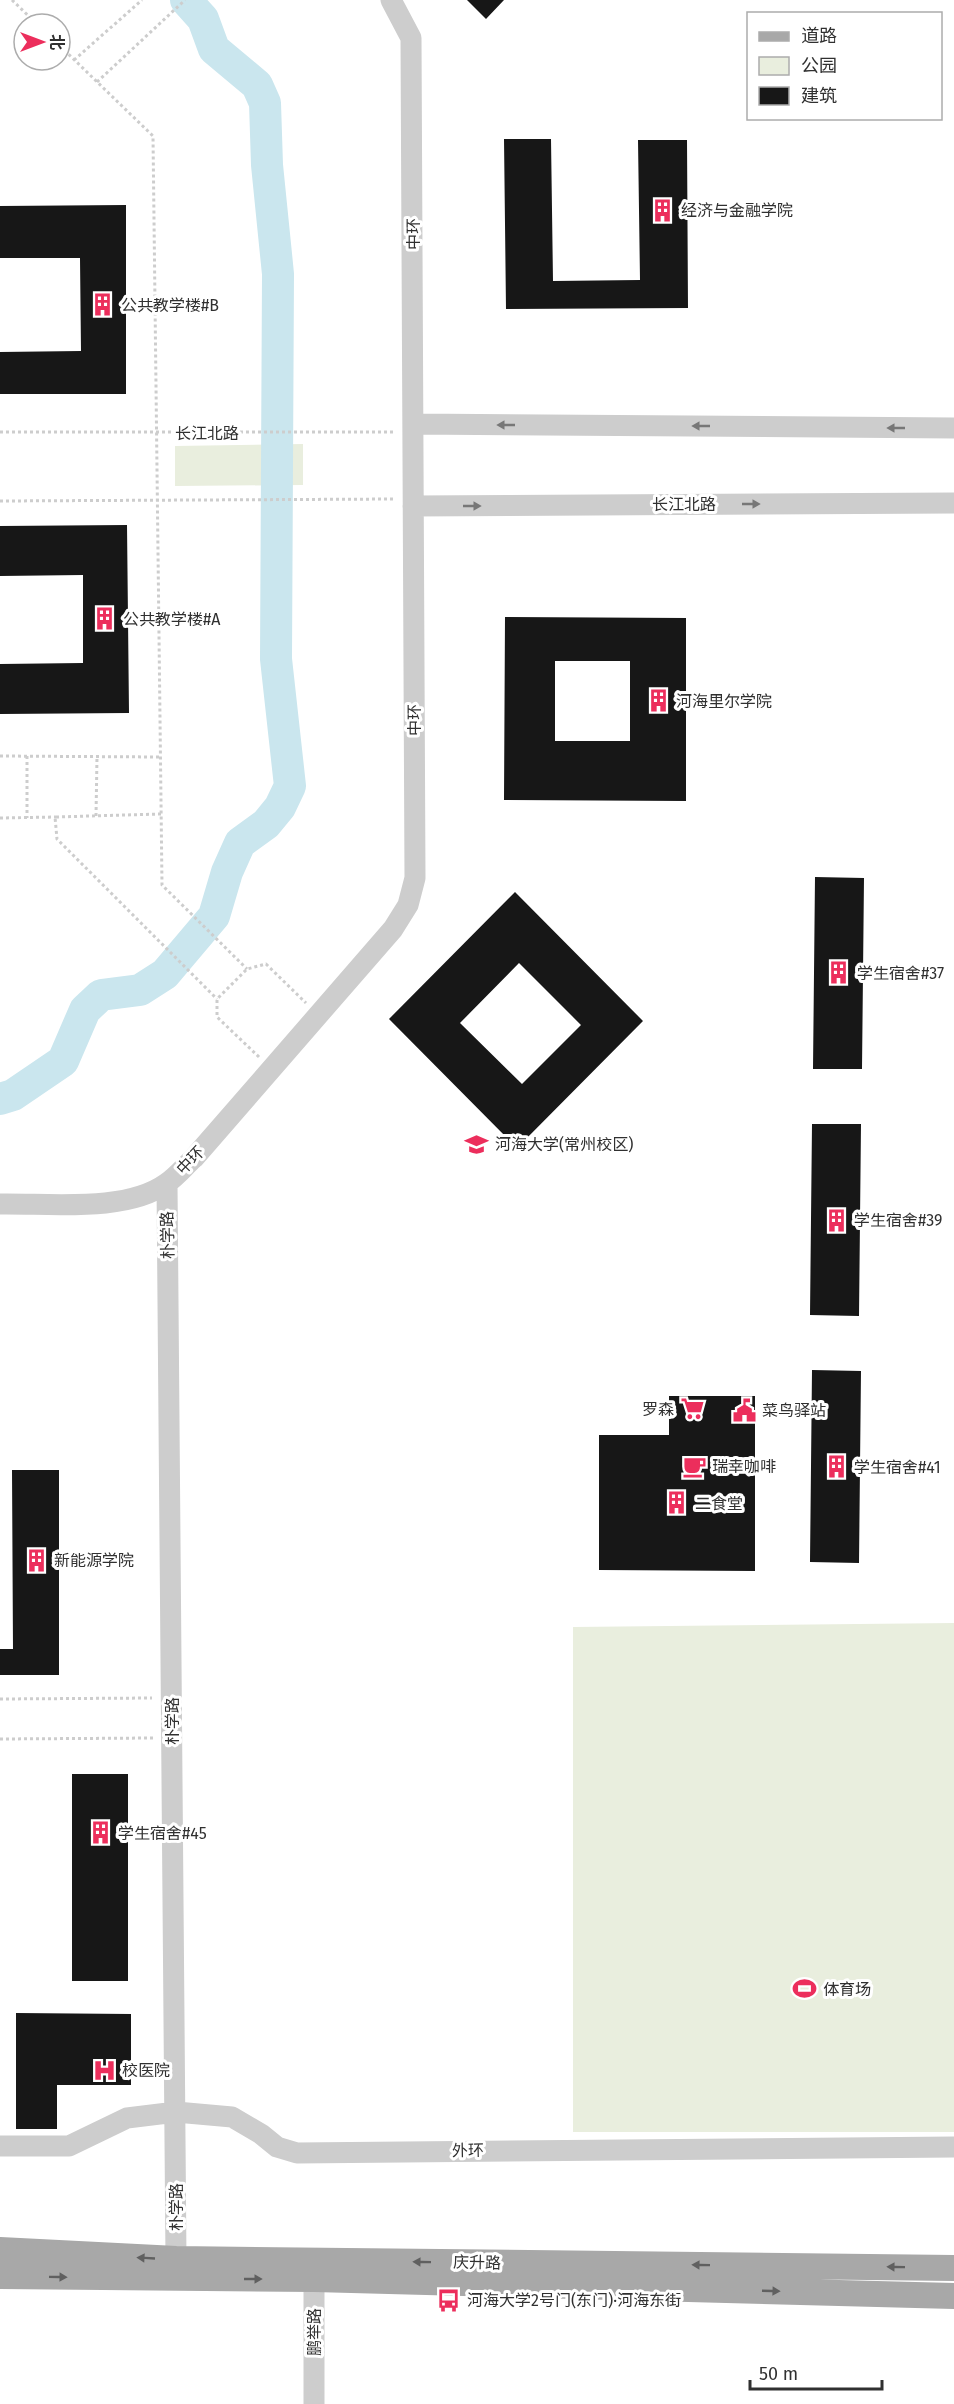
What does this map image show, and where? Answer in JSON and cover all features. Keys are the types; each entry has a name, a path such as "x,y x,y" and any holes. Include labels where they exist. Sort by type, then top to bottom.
{"main road":[{"name":"庆升路","path":"0,2250 176,2259 311,2270 954,2296"},
{"name":"庆升路","path":"0,2276 311,2270 954,2268"}],"street":[{"name":"中环","path":"0,1204 110,1203 143,1196 167,1183 194,1158 393,929 408,905 415,878 411,38 391,0"},
{"path":"414,428 954,428"},
{"name":"长江北路","path":"413,502 954,503"},
{"name":"朴学路","path":"167,1183 176,2259"},
{"name":"外环","path":"0,2146 69,2146 127,2118 176,2112 232,2117 261,2134 277,2147 297,2152 954,2147"},
{"name":"鹏举路","path":"311,2270 314,2404"}],"path":[{"path":"12,0 24,12"},
{"path":"142,0 74,60 153,136 162,885 247,969"},
{"path":"97,82 185,0"},
{"name":"长江北路","path":"0,432 258,433 414,428"},
{"path":"0,501 304,498 413,502"},
{"path":"0,756 160,757"},
{"path":"27,756 27,818"},
{"path":"97,757 98,816"},
{"path":"0,818 161,815"},
{"path":"55,817 57,839 217,999"},
{"path":"272,1068 217,1017 217,999 247,969 266,964 318,1015"},
{"path":"0,1699 172,1698"},
{"path":"0,1739 172,1737"}],"green space":[{"path":"303,444 303,485 175,486 175,446"},
{"path":"954,1623 954,2132 573,2132 573,1627"}],"building":[{"path":"467,0 504,0 486,19"},
{"name":"经济与金融学院","path":"504,139 551,139 553,281 640,280 638,140 687,140 688,308 506,309"},
{"name":"公共教学楼#B","path":"126,205 126,394 0,394 0,352 81,351 80,258 0,258 0,206"},
{"name":"公共教学楼#A","path":"127,525 129,713 0,714 0,664 83,663 83,575 0,576 0,526"},
{"name":"河海里尔学院","path":"505,617 686,618 686,801 504,800","holes":["555,661 630,661 630,741 555,741"]},
{"name":"学生宿舍#37","path":"815,877 864,878 862,1069 813,1069"},
{"path":"515,892 643,1021 517,1148 389,1019","holes":["519,963 581,1025 522,1084 460,1023"]},
{"name":"学生宿舍#39","path":"812,1124 861,1124 859,1316 810,1315"},
{"name":"学生宿舍#41","path":"812,1370 861,1371 859,1563 810,1562"},
{"name":"二食堂","path":"669,1396 755,1396 755,1571 599,1570 599,1435 669,1435"},
{"name":"新能源学院","path":"12,1470 59,1470 59,1675 0,1675 0,1649 13,1649"},
{"name":"学生宿舍#45","path":"72,1774 128,1774 128,1981 72,1981"},
{"name":"校医院","path":"16,2013 131,2014 131,2085 57,2085 57,2129 16,2129"}],"waterway":[{"path":"0,1099 13,1095 63,1061 85,1010 101,995 140,990 165,974 214,916 227,872 240,843 266,824 280,807 290,786 276,659 278,274 267,165 265,103 257,85 214,49 203,19 186,0"}],"place":[{"name":"经济与金融学院","path":"663,210"},
{"name":"公共教学楼#B","path":"103,305"},
{"name":"公共教学楼#A","path":"105,619"},
{"name":"河海里尔学院","path":"658,701"},
{"name":"学生宿舍#37","path":"839,973"},
{"name":"河海大学(常州校区)","path":"477,1144"},
{"name":"学生宿舍#39","path":"836,1220"},
{"name":"罗森","path":"692,1409"},
{"name":"菜鸟驿站","path":"744,1410"},
{"name":"瑞幸咖啡","path":"694,1466"},
{"name":"学生宿舍#41","path":"836,1467"},
{"name":"二食堂","path":"677,1503"},
{"name":"新能源学院","path":"36,1560"},
{"name":"学生宿舍#45","path":"100,1833"},
{"name":"体育场","path":"805,1989"},
{"name":"校医院","path":"104,2070"},
{"name":"河海大学2号门(东门)·河海东街","path":"449,2300"}]}
